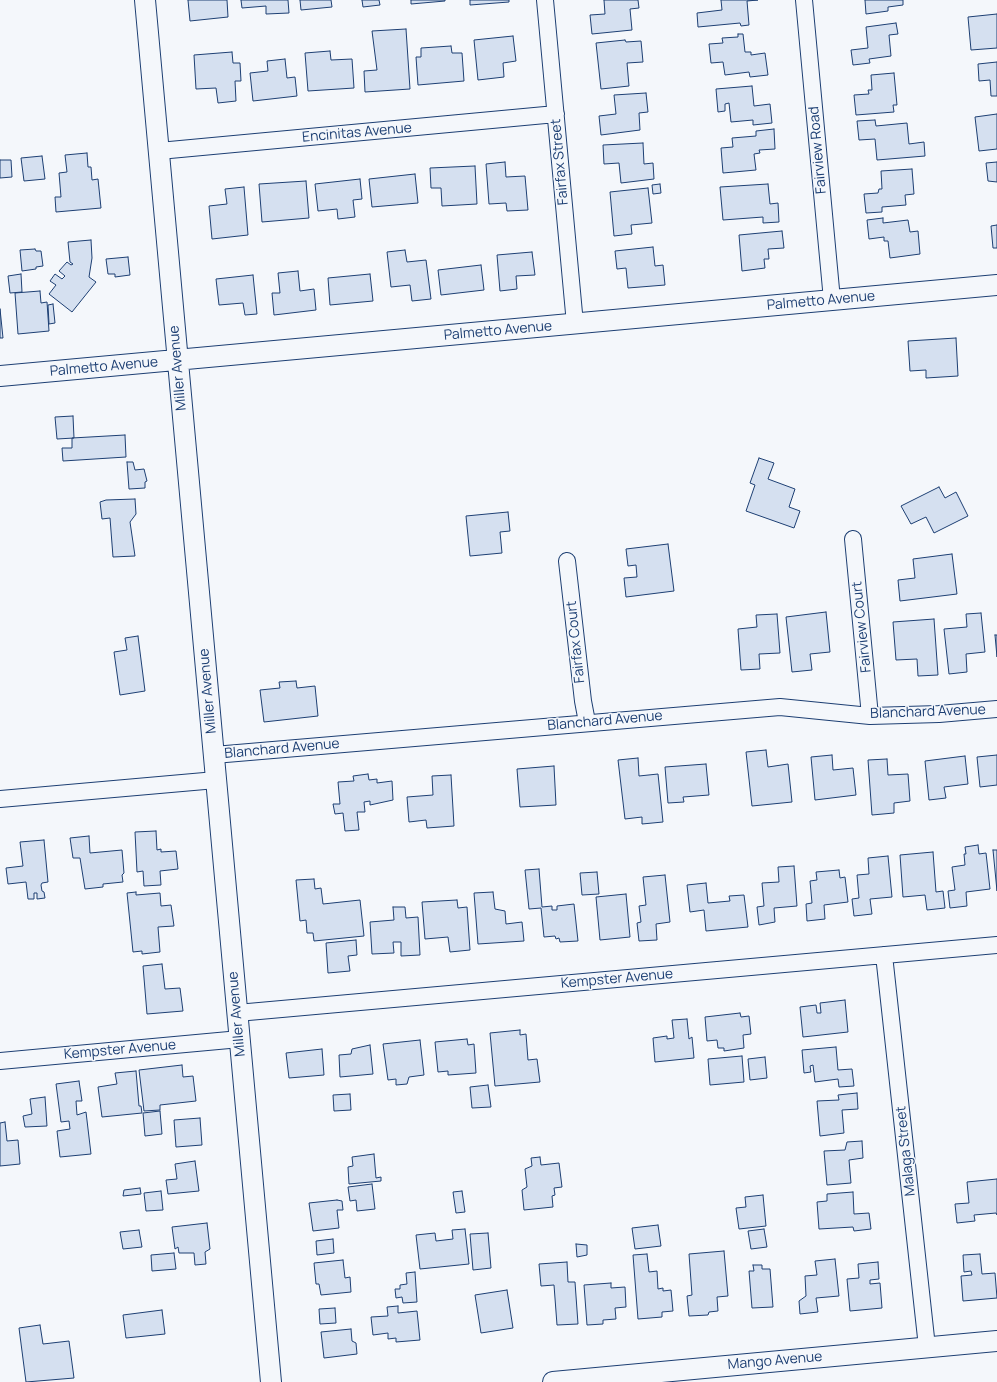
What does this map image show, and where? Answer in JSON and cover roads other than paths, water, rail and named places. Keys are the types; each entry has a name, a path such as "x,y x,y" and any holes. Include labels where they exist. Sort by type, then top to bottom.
{"street":[{"name":"Miller Avenue","path":"145,0 271,1382"},
{"name":"Fairfax Street","path":"545,0 576,324"},
{"name":"Fairview Road","path":"804,0 832,300"},
{"name":"Encinitas Avenue","path":"158,151 556,114"},
{"name":"Palmetto Avenue","path":"0,376 997,285"},
{"name":"Fairview Court","path":"853,539 870,716"},
{"name":"Fairfax Court","path":"567,560 582,701 587,722"},
{"name":"Blanchard Avenue","path":"214,755 587,722 780,707 870,716 939,714 997,709"},
{"name":"Blanchard Avenue","path":"0,799 216,780"},
{"name":"Kempster Avenue","path":"237,1013 997,945"},
{"name":"Malaga Street","path":"884,955 927,1347"},
{"name":"Kempster Avenue","path":"0,1061 240,1039"},
{"name":"Mango Avenue","path":"553,1382 682,1376 927,1347 997,1341"}]}
